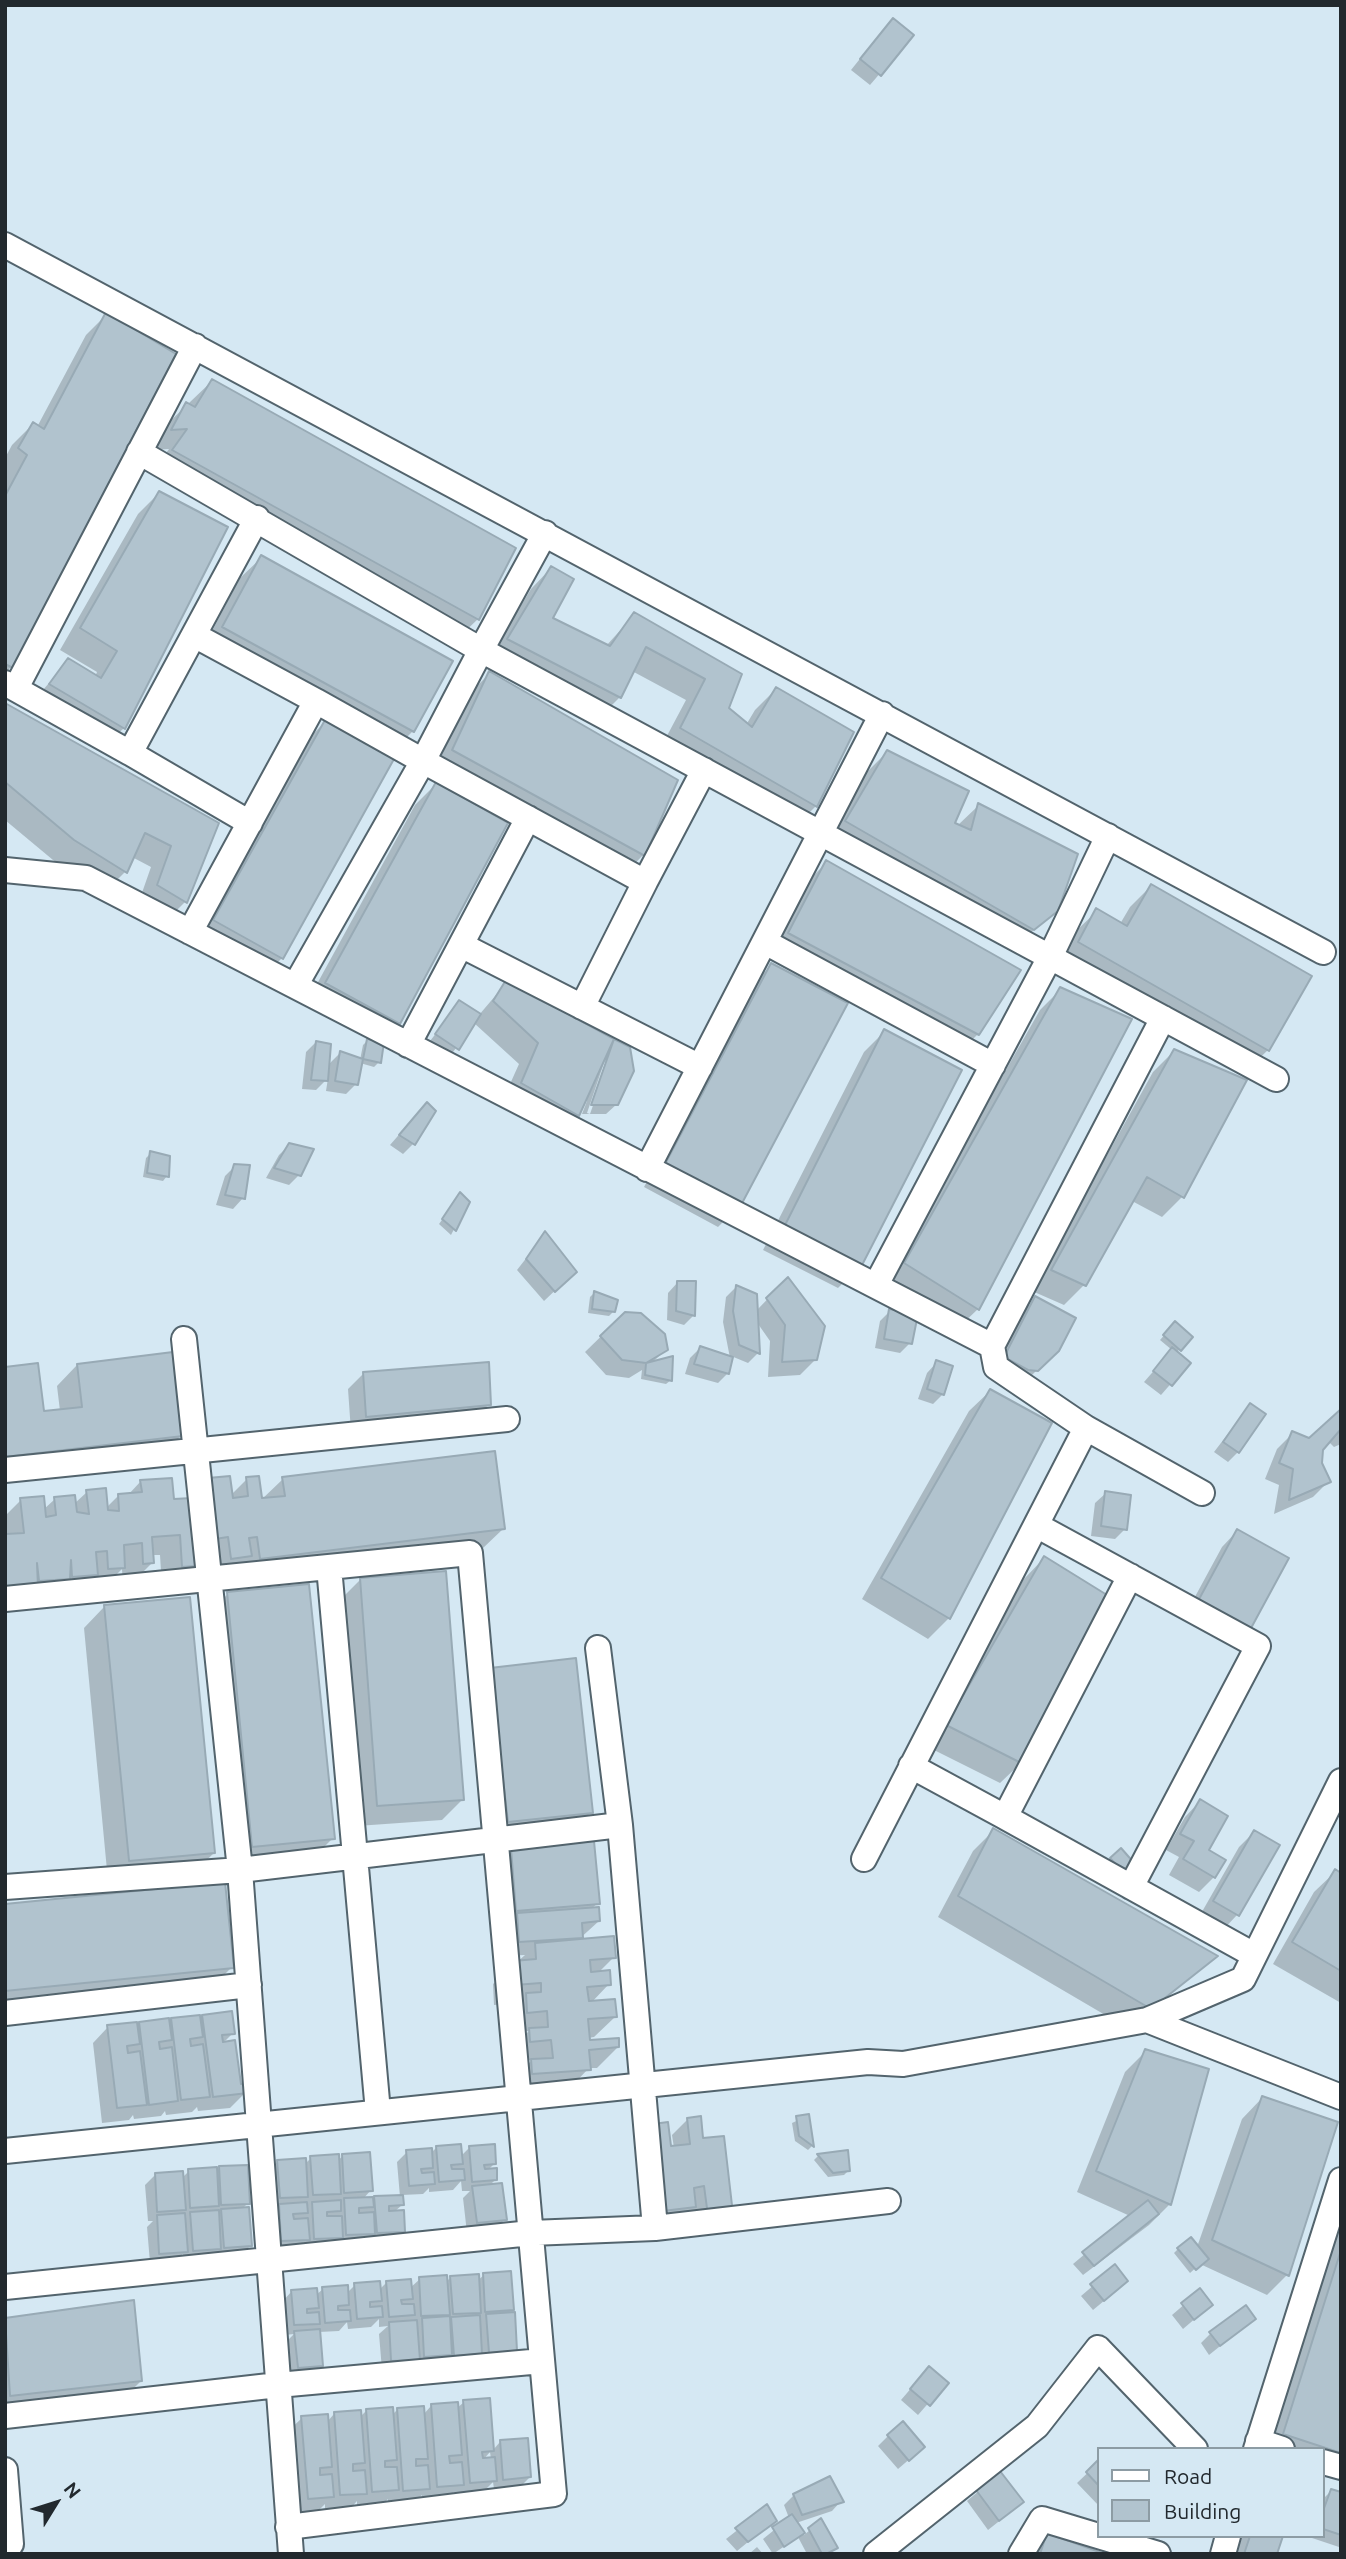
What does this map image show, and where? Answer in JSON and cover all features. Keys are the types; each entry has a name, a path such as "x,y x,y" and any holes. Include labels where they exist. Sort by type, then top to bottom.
{"street":[{"path":"5,245 1323,952"},
{"path":"195,346 10,685 250,823"},
{"path":"139,452 481,650 1276,1079"},
{"path":"130,753 257,518"},
{"path":"295,986 423,761 545,533"},
{"path":"194,635 645,882"},
{"path":"190,932 316,701"},
{"path":"647,1168 882,714"},
{"path":"582,1007 704,770"},
{"path":"408,1045 528,818"},
{"path":"876,1285 1050,957 1108,836"},
{"path":"5,870 86,878 992,1346"},
{"path":"765,942 993,1065"},
{"path":"461,945 700,1067"},
{"path":"1163,1018 992,1346 996,1367 1086,1429 1202,1493"},
{"path":"184,1339 240,1870 291,2554"},
{"path":"5,1469 507,1419"},
{"path":"864,1858 1086,1429"},
{"path":"1036,1525 1258,1646 1131,1887"},
{"path":"5,1599 470,1553 554,2494 288,2527"},
{"path":"329,1567 378,2112"},
{"path":"1005,1817 1130,1576"},
{"path":"598,1648 621,1825 655,2228"},
{"path":"911,1766 1254,1955"},
{"path":"5,2151 868,2062 903,2064 1147,2020 1243,1979 1341,1781"},
{"path":"5,1887 240,1870 621,1825"},
{"path":"5,2013 249,1985"},
{"path":"1147,2020 1341,2097"},
{"path":"1257,2445 1341,2180"},
{"path":"5,2287 531,2233 655,2228 888,2201"},
{"path":"876,2554 1037,2426 1098,2348 1193,2447"},
{"path":"5,2416 278,2385 542,2361"},
{"path":"5,2470 11,2544"},
{"path":"1021,2554 1042,2519 1098,2536"},
{"path":"1105,2538 1158,2554"}],"building":[{"path":"893,18 914,35 881,76 860,59"},
{"path":"106,312 176,354 13,668 5,664 5,496 27,455 18,448 33,422 44,429"},
{"path":"212,379 516,548 479,620 172,450 187,429 171,430 186,402 195,407"},
{"path":"159,491 228,527 125,729 49,684 68,658 101,678 117,651 80,628"},
{"path":"261,555 453,661 414,732 222,627"},
{"path":"551,566 574,579 553,618 610,646 634,612 742,674 729,708 752,727 776,687 854,732 817,807 680,728 705,679 646,647 621,698 507,639"},
{"path":"489,671 678,780 645,856 452,750"},
{"path":"5,703 219,823 187,903 157,885 171,846 145,833 127,873 74,840 5,782"},
{"path":"325,720 394,759 283,959 213,920"},
{"path":"887,750 969,791 955,823 971,830 978,803 1078,854 1058,911 1034,930 845,821"},
{"path":"436,782 508,823 400,1024 325,983"},
{"path":"826,860 1021,970 979,1035 788,933"},
{"path":"1151,884 1312,976 1269,1051 1078,942 1096,908 1127,926"},
{"path":"771,963 848,1003 740,1207 664,1166"},
{"path":"506,980 614,1039 579,1116 521,1083 538,1043 493,1001"},
{"path":"1060,987 1132,1019 979,1310 904,1263"},
{"path":"459,1000 481,1014 459,1050 435,1034"},
{"path":"884,1029 962,1070 860,1269 783,1229"},
{"path":"367,1039 384,1042 381,1063 363,1059"},
{"path":"614,1039 630,1047 634,1071 618,1105 591,1105"},
{"path":"316,1041 331,1044 328,1081 311,1080"},
{"path":"1174,1049 1247,1080 1184,1198 1147,1177 1086,1286 1051,1270"},
{"path":"340,1051 363,1059 358,1085 335,1081"},
{"path":"427,1102 436,1111 415,1145 399,1135"},
{"path":"289,1143 314,1149 301,1176 274,1168"},
{"path":"150,1151 170,1156 169,1177 147,1173"},
{"path":"234,1164 250,1165 245,1199 225,1195"},
{"path":"460,1192 470,1202 456,1231 442,1219"},
{"path":"545,1231 577,1272 555,1292 526,1259"},
{"path":"788,1277 825,1326 817,1360 782,1362 785,1325 766,1298"},
{"path":"677,1281 696,1281 695,1316 676,1311"},
{"path":"736,1285 757,1294 760,1354 739,1345 733,1311"},
{"path":"594,1291 618,1300 615,1312 592,1309"},
{"path":"1035,1296 1076,1318 1059,1351 1038,1371 1028,1370 1004,1357"},
{"path":"889,1309 918,1314 912,1344 884,1339"},
{"path":"625,1312 641,1313 665,1334 668,1350 646,1363 622,1360 600,1336"},
{"path":"1175,1321 1193,1337 1181,1351 1163,1335"},
{"path":"700,1346 733,1357 729,1374 694,1364"},
{"path":"1172,1347 1191,1363 1172,1386 1153,1371"},
{"path":"173,1352 183,1436 5,1457 5,1367 38,1363 44,1411 82,1407 77,1364"},
{"path":"673,1356 672,1381 645,1375 646,1363"},
{"path":"936,1360 953,1366 944,1395 927,1389"},
{"path":"489,1362 491,1405 366,1417 363,1372"},
{"path":"990,1389 1052,1423 950,1619 881,1578"},
{"path":"1250,1403 1266,1414 1239,1453 1223,1442"},
{"path":"1341,1409 1341,1429 1323,1450 1322,1463 1331,1482 1289,1500 1293,1469 1279,1463 1292,1431 1309,1438"},
{"path":"495,1451 505,1529 260,1559 257,1537 249,1538 252,1556 231,1559 228,1537 215,1539 208,1478 230,1476 233,1498 248,1496 246,1477 259,1476 262,1498 285,1496 282,1477"},
{"path":"172,1478 174,1499 192,1498 196,1566 182,1567 180,1535 152,1537 154,1563 143,1564 142,1543 124,1545 125,1568 108,1569 107,1551 96,1552 98,1575 72,1577 71,1560 70,1579 39,1581 37,1563 38,1587 5,1590 5,1534 24,1533 20,1498 44,1496 46,1517 56,1515 54,1497 75,1495 77,1512 89,1514 86,1490 106,1488 108,1510 119,1511 118,1494 142,1492 140,1480"},
{"path":"1105,1491 1131,1495 1127,1530 1101,1526"},
{"path":"1237,1529 1289,1558 1250,1630 1198,1601"},
{"path":"1044,1556 1107,1595 1023,1764 946,1725"},
{"path":"446,1571 464,1800 377,1806 360,1578"},
{"path":"309,1584 335,1839 252,1847 227,1592"},
{"path":"190,1597 215,1853 129,1861 104,1605"},
{"path":"576,1658 593,1813 508,1822 490,1668"},
{"path":"1200,1799 1228,1816 1209,1850 1226,1860 1215,1878 1183,1859 1194,1841 1180,1834"},
{"path":"993,1828 1218,1956 1151,2009 958,1896"},
{"path":"1254,1830 1280,1845 1239,1916 1213,1901"},
{"path":"594,1841 600,1904 516,1911 511,1849"},
{"path":"1121,1848 1135,1864 1124,1873 1110,1858"},
{"path":"1335,1869 1341,1873 1341,1971 1292,1942"},
{"path":"225,1882 234,1968 5,1991 5,1904"},
{"path":"599,1907 600,1921 582,1923 583,1938 519,1942 517,1913"},
{"path":"614,1936 616,1958 590,1960 591,1972 610,1970 611,1985 587,1987 589,2001 615,1999 617,2017 588,2019 590,2040 619,2038 619,2047 589,2050 591,2070 532,2074 531,2059 553,2058 551,2040 530,2042 529,2028 548,2027 547,2011 527,2013 526,1993 541,1992 541,1983 515,1985 513,1961 536,1959 535,1943"},
{"path":"232,2011 235,2034 222,2035 223,2042 235,2040 241,2084 246,2084 248,2093 213,2097 202,2015"},
{"path":"200,2015 203,2037 190,2039 191,2046 203,2044 210,2097 181,2100 171,2018"},
{"path":"169,2018 172,2040 159,2042 160,2049 172,2047 178,2101 149,2105 139,2022"},
{"path":"137,2022 140,2044 127,2046 128,2053 140,2051 147,2105 117,2108 107,2025"},
{"path":"1145,2049 1209,2069 1171,2205 1096,2171"},
{"path":"1262,2096 1338,2122 1289,2276 1212,2240"},
{"path":"809,2114 814,2147 799,2136 796,2116"},
{"path":"701,2116 703,2138 724,2136 733,2214 708,2216 704,2186 694,2188 696,2207 663,2211 653,2124 668,2122 671,2146 690,2144 687,2118"},
{"path":"461,2144 463,2164 451,2165 452,2169 464,2169 465,2180 439,2182 436,2146"},
{"path":"495,2144 496,2164 484,2165 485,2169 497,2168 497,2180 472,2182 469,2146"},
{"path":"432,2148 433,2168 421,2169 422,2173 434,2172 435,2184 409,2186 406,2150"},
{"path":"848,2150 850,2171 833,2173 817,2154"},
{"path":"370,2152 373,2191 344,2193 342,2154"},
{"path":"339,2154 341,2194 313,2195 310,2156"},
{"path":"306,2158 308,2197 280,2198 277,2160"},
{"path":"248,2165 250,2204 221,2205 219,2166"},
{"path":"217,2167 219,2206 190,2208 188,2169"},
{"path":"183,2171 186,2210 157,2212 155,2173"},
{"path":"502,2183 507,2220 477,2223 472,2186"},
{"path":"403,2195 404,2205 389,2206 389,2211 404,2210 405,2232 377,2233 374,2196"},
{"path":"373,2197 374,2207 359,2208 359,2213 374,2212 375,2234 346,2235 344,2198"},
{"path":"341,2200 341,2211 327,2212 327,2216 342,2216 343,2238 314,2239 312,2202"},
{"path":"1148,2200 1159,2214 1094,2266 1082,2252"},
{"path":"307,2202 308,2213 293,2214 294,2219 308,2218 310,2240 281,2241 279,2204"},
{"path":"249,2207 252,2246 224,2248 221,2209"},
{"path":"219,2210 221,2249 193,2251 190,2212"},
{"path":"185,2213 188,2252 159,2254 157,2215"},
{"path":"1191,2237 1209,2259 1196,2270 1177,2248"},
{"path":"1341,2250 1341,2453 1283,2434"},
{"path":"1115,2264 1128,2281 1104,2301 1090,2284"},
{"path":"511,2271 514,2310 485,2312 483,2273"},
{"path":"479,2274 481,2313 453,2314 450,2276"},
{"path":"447,2275 450,2315 421,2316 419,2277"},
{"path":"411,2279 413,2299 401,2300 402,2304 414,2304 415,2315 389,2317 386,2281"},
{"path":"380,2281 382,2301 370,2302 370,2307 382,2306 383,2317 357,2319 354,2283"},
{"path":"348,2285 349,2305 338,2306 338,2310 350,2310 351,2321 325,2323 322,2287"},
{"path":"317,2288 319,2308 307,2309 307,2313 319,2312 320,2324 294,2325 291,2290"},
{"path":"1200,2288 1213,2305 1194,2320 1181,2303"},
{"path":"134,2300 142,2381 10,2396 5,2318"},
{"path":"1246,2305 1256,2319 1220,2346 1209,2332"},
{"path":"515,2312 517,2351 489,2353 486,2314"},
{"path":"480,2315 482,2354 454,2356 451,2317"},
{"path":"450,2316 452,2355 424,2357 422,2318"},
{"path":"417,2320 420,2360 391,2361 389,2322"},
{"path":"320,2329 323,2366 298,2368 294,2331"},
{"path":"929,2366 949,2383 930,2406 910,2389"},
{"path":"490,2398 494,2451 482,2452 483,2458 495,2457 497,2481 470,2483 463,2400"},
{"path":"458,2402 462,2455 449,2456 450,2463 462,2462 464,2485 437,2487 431,2404"},
{"path":"424,2406 428,2459 416,2459 416,2466 428,2465 430,2489 403,2491 397,2408"},
{"path":"393,2407 397,2460 385,2461 385,2467 397,2467 399,2490 372,2492 366,2409"},
{"path":"361,2410 365,2463 353,2464 353,2471 365,2470 367,2494 340,2495 334,2412"},
{"path":"328,2414 332,2467 320,2468 320,2475 332,2474 334,2497 308,2499 301,2416"},
{"path":"903,2421 925,2447 909,2461 887,2435"},
{"path":"528,2438 531,2477 503,2480 500,2440"},
{"path":"1098,2460 1098,2485 1086,2472"},
{"path":"1000,2471 1024,2502 999,2521 976,2490"},
{"path":"830,2476 844,2502 802,2515 793,2494"},
{"path":"1331,2489 1341,2492 1341,2535 1325,2530 1325,2506"},
{"path":"767,2504 777,2521 748,2542 735,2528"},
{"path":"792,2514 805,2533 784,2547 772,2527"},
{"path":"821,2518 838,2548 826,2554 822,2554 808,2528"},
{"path":"1047,2533 1105,2554 1040,2554"},
{"path":"1249,2538 1282,2538 1277,2554 1244,2554"}]}
